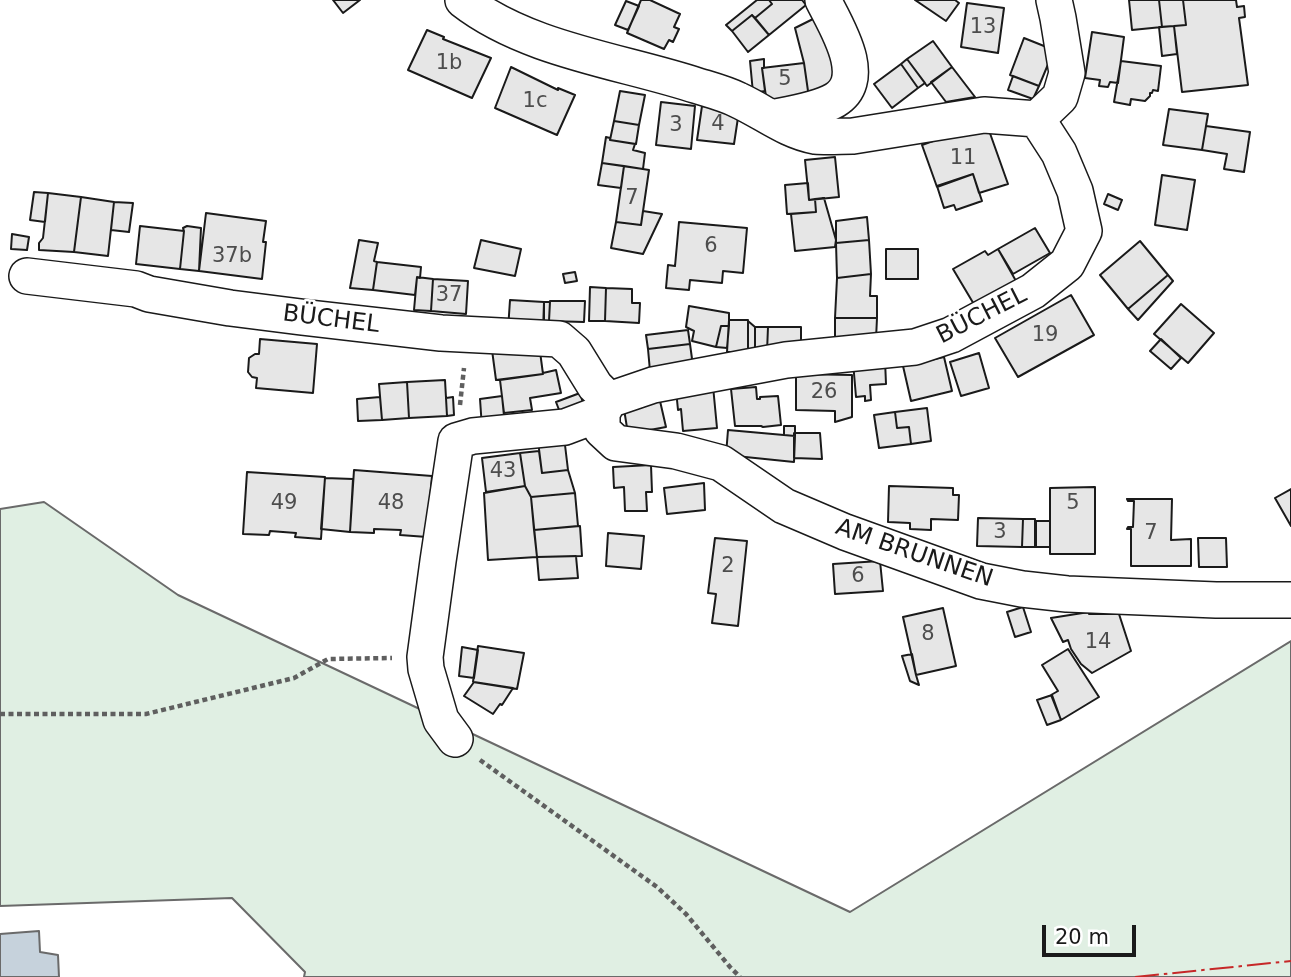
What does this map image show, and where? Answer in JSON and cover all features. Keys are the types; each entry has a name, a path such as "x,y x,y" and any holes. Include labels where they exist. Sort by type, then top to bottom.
{"street":[{"path":"463,0 487,16 558,46 698,86 738,100 794,130 816,136 853,136 984,115 1037,119 1060,97 1067,73 1054,0"},
{"path":"771,118 834,101 849,85 850,62 823,0"},
{"name":"BÜCHEL","path":"456,441 474,436 565,427 653,385 786,360 915,347 951,335 1033,291 1067,264 1084,231 1075,191 1059,153 1037,119"},
{"name":"BÜCHEL","path":"27,276 135,289 149,294 300,317 496,337 559,339 574,352 595,386 605,406 601,430 616,443 676,451 721,463"},
{"path":"456,441 425,657 440,720 456,739"},
{"name":"AM BRUNNEN","path":"721,463 784,506 845,532 981,581 1067,594 1291,600"}],"path":[{"path":"456,441 465,361 496,337"},
{"path":"0,714 146,714 294,678 328,659 425,657"},
{"path":"456,739 469,752 657,887 686,914 740,977"}],"green space":[{"path":"44,502 178,595 850,912 1291,641 1291,977 304,977 305,972 232,898 0,906 0,509"}],"shaded area":[{"path":"39,931 40,952 58,955 59,977 0,977 0,934"}],"building":[{"path":"333,0 360,0 343,13"},
{"path":"641,0 650,0 680,14 674,27 679,29 673,42 669,40 664,49 627,33"},
{"path":"757,0 769,0 772,4 732,31 726,25"},
{"path":"769,0 802,0 806,5 769,35 755,18 772,4"},
{"path":"915,0 955,0 959,3 946,21"},
{"path":"1129,0 1159,0 1162,27 1132,30"},
{"path":"1159,0 1183,0 1186,25 1162,27"},
{"path":"1183,0 1236,0 1237,7 1244,6 1245,17 1239,18 1248,85 1182,92 1174,26 1186,25"},
{"path":"626,1 639,6 628,30 615,25"},
{"path":"967,3 1004,8 998,53 961,47"},
{"path":"752,15 769,35 748,52 732,31"},
{"path":"819,16 835,55 832,87 809,98 795,28"},
{"path":"1174,26 1177,54 1162,56 1159,27"},
{"path":"427,30 491,58 472,98 408,70"},
{"path":"1092,32 1124,37 1118,83 1110,82 1108,87 1099,86 1100,80 1085,78"},
{"path":"1024,38 1054,50 1039,86 1010,75"},
{"path":"933,41 952,67 927,86 907,59"},
{"path":"764,59 762,68 765,91 753,93 750,61"},
{"path":"907,59 925,83 918,88 901,64"},
{"path":"1121,61 1161,66 1158,91 1153,90 1145,101 1131,99 1130,105 1114,102"},
{"path":"804,63 809,98 767,104 762,68"},
{"path":"901,64 918,88 892,108 874,84"},
{"path":"511,67 558,90 575,95 557,135 495,108"},
{"path":"952,67 975,97 946,102 931,82"},
{"path":"1013,76 1039,86 1033,99 1008,90"},
{"path":"620,91 645,95 639,125 614,121"},
{"path":"661,102 695,106 691,149 656,145"},
{"path":"702,106 739,111 734,144 697,140"},
{"path":"1169,109 1208,114 1202,150 1163,145"},
{"path":"614,121 639,125 636,144 610,140"},
{"path":"986,122 1008,184 979,193 973,174 937,187 922,145"},
{"path":"1206,126 1250,132 1244,172 1224,169 1227,154 1202,150"},
{"path":"606,137 635,144 633,150 645,153 643,169 602,163"},
{"path":"835,157 839,197 809,200 805,160"},
{"path":"602,163 624,166 621,188 598,185"},
{"path":"624,166 649,170 641,225 616,222"},
{"path":"973,174 982,201 956,210 954,205 944,208 937,186"},
{"path":"1162,175 1195,180 1187,230 1155,225"},
{"path":"808,183 809,200 815,199 816,212 787,214 785,185"},
{"path":"34,192 48,193 45,222 30,220"},
{"path":"48,193 81,197 74,252 39,250"},
{"path":"1108,194 1122,200 1118,210 1104,204"},
{"path":"81,197 114,202 108,256 74,252"},
{"path":"824,198 836,240 835,247 795,251 791,214 816,212 815,199"},
{"path":"114,202 133,203 129,232 111,230"},
{"path":"643,211 662,214 643,254 611,248 616,222 641,225"},
{"path":"206,213 266,221 262,279 199,271"},
{"path":"867,217 869,240 836,243 836,221"},
{"path":"679,222 747,228 743,273 723,271 722,283 690,280 689,290 666,288 668,265 675,266"},
{"path":"140,226 184,231 180,269 136,264"},
{"path":"183,228 201,228 199,271 180,269"},
{"path":"1035,228 1050,253 1013,274 998,249"},
{"path":"12,234 29,237 27,250 11,249"},
{"path":"359,240 378,243 373,290 350,288"},
{"path":"481,240 521,249 515,276 474,268"},
{"path":"869,240 871,274 837,278 836,243"},
{"path":"1140,241 1168,275 1128,309 1100,275"},
{"path":"886,249 918,249 918,279 886,279"},
{"path":"998,249 1016,281 975,306 953,269 985,251 988,255"},
{"path":"377,262 421,267 415,295 373,290"},
{"path":"575,272 577,281 565,283 563,274"},
{"path":"871,274 870,296 877,296 877,318 835,318 837,278"},
{"path":"1168,275 1173,281 1138,320 1128,309"},
{"path":"417,277 433,279 431,311 414,310"},
{"path":"433,279 468,281 466,314 431,311"},
{"path":"590,287 606,288 605,321 589,321"},
{"path":"606,288 632,289 632,303 640,303 639,323 605,321"},
{"path":"1071,295 1094,335 1018,377 995,338"},
{"path":"510,300 544,302 543,332 508,330"},
{"path":"550,301 585,301 584,322 549,321"},
{"path":"544,302 550,302 549,321 544,321"},
{"path":"1181,304 1214,333 1188,363 1154,334"},
{"path":"689,306 729,313 729,326 721,326 716,347 692,341 694,331 686,327"},
{"path":"835,318 877,318 876,339 835,338"},
{"path":"729,320 748,320 748,352 727,352"},
{"path":"748,321 755,327 755,352 748,352"},
{"path":"721,326 729,326 727,348 716,347"},
{"path":"755,327 768,327 767,352 755,352"},
{"path":"768,327 801,327 801,352 767,352"},
{"path":"688,330 690,344 648,349 646,335"},
{"path":"260,339 317,344 313,393 256,388 257,378 248,372 249,358 259,354"},
{"path":"1161,339 1181,358 1171,369 1150,351"},
{"path":"539,344 543,374 496,380 492,350"},
{"path":"690,344 693,366 650,371 648,349"},
{"path":"979,353 989,388 961,396 950,362"},
{"path":"944,357 952,391 911,401 903,366"},
{"path":"885,360 886,384 870,385 871,400 865,401 865,396 856,397 853,362"},
{"path":"556,370 561,393 530,398 532,410 504,413 500,380"},
{"path":"796,374 852,375 852,417 835,422 835,411 796,410"},
{"path":"445,380 447,416 409,418 407,382"},
{"path":"407,382 409,418 382,420 379,384"},
{"path":"713,386 717,428 683,431 676,390"},
{"path":"756,387 757,399 778,396 781,425 735,426 731,389"},
{"path":"580,393 584,406 561,415 556,402"},
{"path":"502,396 505,426 482,428 480,399"},
{"path":"380,397 382,420 358,421 357,399"},
{"path":"453,397 454,415 447,416 446,398"},
{"path":"660,401 666,427 628,434 624,409"},
{"path":"927,408 931,441 911,444 909,427 897,428 895,412"},
{"path":"895,412 897,428 909,427 911,444 879,448 874,415"},
{"path":"784,426 795,426 795,436 784,435"},
{"path":"728,430 795,436 794,462 726,455"},
{"path":"794,433 820,433 822,459 794,458"},
{"path":"569,436 570,444 565,445 568,470 542,473 538,441"},
{"path":"539,451 542,473 568,470 575,493 531,497 525,486 520,453"},
{"path":"520,453 525,486 486,492 482,458"},
{"path":"651,465 652,492 646,492 647,511 625,511 624,487 614,488 613,467"},
{"path":"354,470 432,476 427,537 400,535 401,530 350,532"},
{"path":"247,472 325,477 321,539 270,531 269,535 243,534"},
{"path":"325,478 353,479 350,532 321,529"},
{"path":"704,483 705,510 667,514 664,488"},
{"path":"525,486 531,497 537,557 488,560 484,493"},
{"path":"889,486 953,488 953,495 959,495 958,520 931,519 931,530 910,529 910,523 888,522"},
{"path":"1095,487 1095,554 1050,554 1050,488"},
{"path":"1291,489 1291,526 1275,498"},
{"path":"575,493 578,526 534,530 531,497"},
{"path":"1127,499 1172,499 1171,540 1191,539 1191,566 1131,566 1131,529 1127,529 1133,527 1134,501"},
{"path":"978,518 1023,519 1022,547 977,546"},
{"path":"1023,519 1035,519 1035,547 1022,547"},
{"path":"1036,521 1050,521 1050,547 1036,547"},
{"path":"580,526 582,556 537,557 534,530"},
{"path":"608,533 644,536 641,569 606,566"},
{"path":"715,538 747,541 738,626 712,623 716,594 708,593"},
{"path":"1198,538 1226,538 1227,567 1199,567"},
{"path":"576,556 578,578 539,580 537,557"},
{"path":"880,561 883,591 835,594 833,564"},
{"path":"1023,607 1031,632 1015,637 1007,612"},
{"path":"943,608 956,666 916,675 903,617"},
{"path":"1089,612 1119,614 1131,651 1092,673 1081,664 1068,640 1063,642 1051,618"},
{"path":"478,646 524,653 517,689 473,682"},
{"path":"462,647 478,650 474,678 459,676"},
{"path":"1068,649 1099,697 1061,720 1051,695 1058,691 1042,665"},
{"path":"912,654 919,685 910,681 902,656"},
{"path":"474,682 513,688 493,714 464,696"},
{"path":"1052,695 1061,720 1047,725 1037,700"}],"power":[{"path":"1135,977 1291,961"}]}
